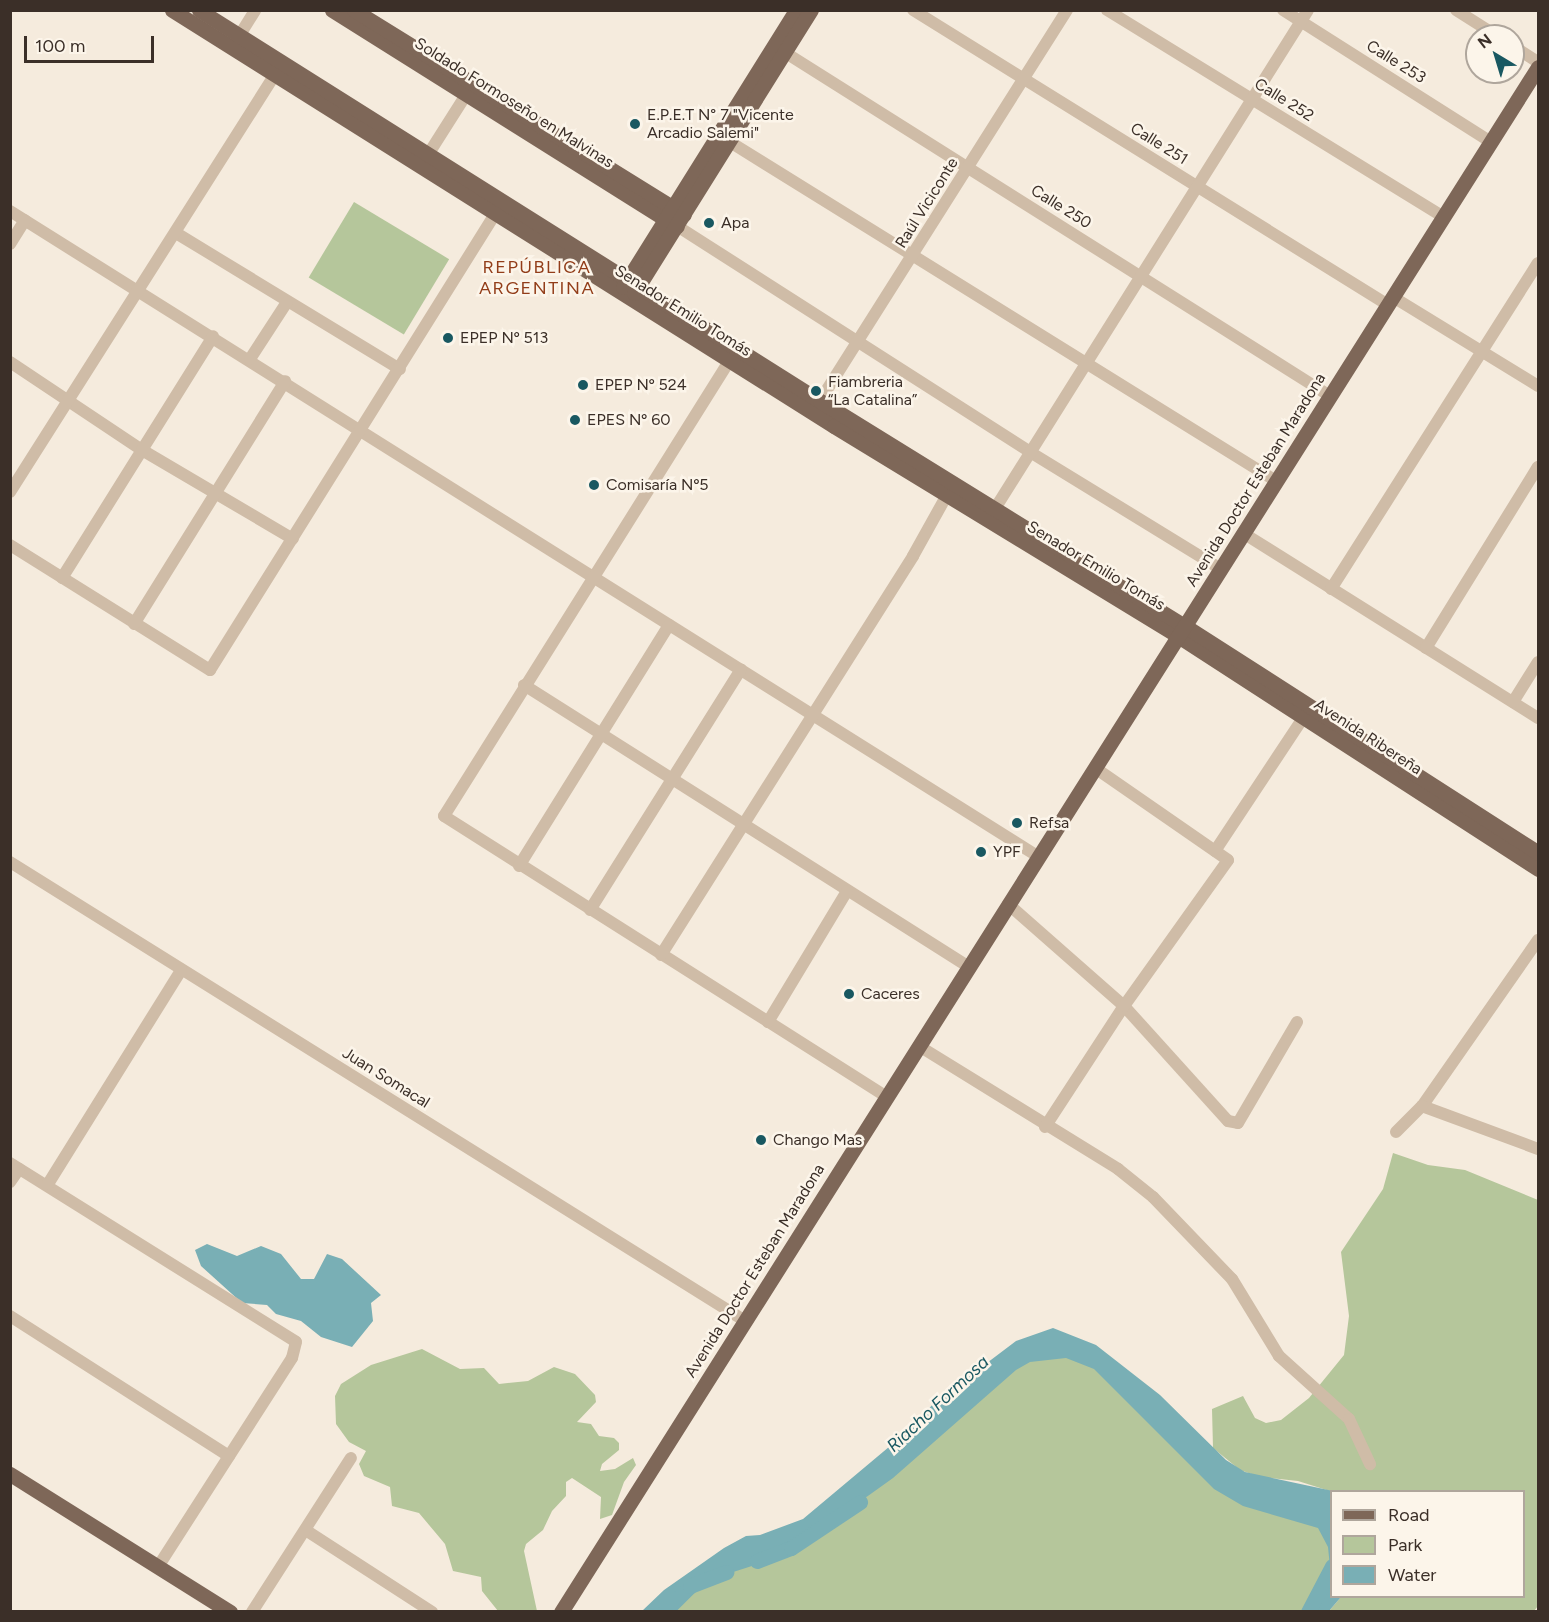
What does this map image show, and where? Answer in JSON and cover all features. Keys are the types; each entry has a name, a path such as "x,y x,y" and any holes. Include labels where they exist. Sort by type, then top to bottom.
{"main road":[{"name":"Senador Emilio Tomás","path":"172,10 236,42 816,407 1182,631"},
{"name":"Senador Emilio Tomás","path":"199,10 275,74 424,161 495,214 629,289"},
{"name":"Soldado Formoseño en Malvinas","path":"332,10 469,89 675,217"},
{"name":"Soldado Formoseño en Malvinas","path":"354,10 469,89"},
{"path":"780,49 796,10"},
{"path":"629,289 780,49 811,10"},
{"name":"Avenida Doctor Esteban Maradona","path":"561,1611 1539,67"},
{"name":"Senador Emilio Tomás","path":"816,407 947,495 991,515"},
{"name":"Avenida Ribereña","path":"1182,631 1537,861"},
{"path":"10,1474 230,1611"}],"street":[{"path":"236,42 255,10"},
{"name":"Calle 251","path":"913,10 1197,186 1539,386"},
{"name":"Raúl Viciconte","path":"816,407 1067,10"},
{"name":"Calle 252","path":"1107,10 1443,217"},
{"name":"Calle 253","path":"1283,10 1491,142"},
{"path":"991,515 1308,10"},
{"path":"1456,10 1478,24"},
{"name":"Calle 250","path":"780,49 1330,396"},
{"path":"1525,53 1539,62"},
{"path":"10,492 275,74"},
{"path":"424,161 469,89"},
{"path":"724,138 1276,481"},
{"path":"10,211 363,429 669,625 1039,857"},
{"path":"10,545 210,670 363,429 495,214"},
{"path":"675,217 859,342 1030,452 1221,568"},
{"path":"10,244 25,220"},
{"path":"176,233 400,369"},
{"path":"1331,589 1539,263"},
{"path":"250,359 287,302"},
{"path":"62,578 213,336"},
{"path":"733,355 444,816 519,866 887,1097"},
{"path":"10,362 142,450 293,539"},
{"path":"134,624 285,381"},
{"path":"1426,648 1539,467"},
{"path":"661,955 947,495"},
{"path":"1243,534 1539,718"},
{"path":"519,866 669,625"},
{"path":"1513,702 1539,662"},
{"path":"590,910 741,669"},
{"path":"524,686 969,967"},
{"path":"1215,851 1307,711"},
{"path":"1045,1126 1124,1006 1228,860 1095,768"},
{"name":"Juan Somacal","path":"10,862 744,1321"},
{"path":"768,1022 848,891"},
{"path":"1008,904 1124,1006 1228,1121 1238,1123 1297,1022"},
{"path":"1396,1132 1422,1106 1539,940"},
{"path":"48,1184 181,970"},
{"path":"919,1046 1045,1126 1118,1169 1153,1197 1232,1279 1279,1356 1349,1419 1370,1464"},
{"path":"1422,1106 1539,1149"},
{"path":"10,1182 15,1166 48,1184 296,1342 292,1358 158,1567"},
{"path":"10,1316 229,1456"},
{"path":"252,1611 307,1531 351,1458"},
{"path":"307,1531 432,1611"}],"green space":[{"path":"354,202 449,259 404,335 309,277"},
{"path":"1393,1153 1428,1165 1465,1170 1538,1200 1538,1606 1534,1611 1329,1611 1340,1598 1525,1598 1525,1490 1330,1491 1298,1481 1260,1477 1240,1470 1213,1448 1212,1409 1243,1396 1255,1418 1266,1423 1281,1420 1309,1398 1344,1355 1349,1316 1341,1252 1383,1189"},
{"path":"422,1349 460,1369 484,1368 499,1384 528,1381 554,1367 575,1374 595,1395 596,1402 577,1422 591,1424 599,1436 614,1438 619,1443 619,1450 602,1464 600,1471 615,1469 633,1458 636,1465 624,1482 612,1515 600,1519 601,1497 572,1478 566,1482 566,1496 552,1511 543,1530 526,1544 524,1551 537,1611 498,1611 482,1591 481,1577 453,1571 445,1544 419,1513 392,1506 390,1487 364,1476 359,1464 366,1451 349,1442 336,1424 335,1396 341,1384 371,1365"},
{"path":"1077,1353 1182,1445 1330,1519 1330,1568 1308,1611 664,1612 690,1586 791,1548 856,1506 1009,1365"}],"water":[{"path":"207,1244 237,1256 261,1246 281,1254 301,1279 314,1279 327,1254 342,1259 381,1295 371,1303 373,1321 352,1347 321,1337 301,1321 276,1314 267,1305 242,1303 201,1266 195,1250"},
{"path":"1053,1328 1096,1345 1160,1395 1226,1460 1245,1472 1330,1490 1330,1567 1328,1547 1318,1528 1243,1506 1214,1489 1094,1369 1066,1358 1030,1362 1016,1370 893,1478 812,1536 758,1564 690,1586 697,1591 672,1611 642,1611 664,1590 724,1548 746,1536 760,1535 803,1519 908,1431 934,1403 1016,1341"},
{"path":"1330,1567 1330,1598 1340,1598 1329,1611 1308,1611"}],"waterway":[{"name":"Riacho Formosa","path":"757,1561 791,1548 860,1502"},
{"name":"Riacho Formosa","path":"1308,1612 1330,1570"},
{"name":"Riacho Formosa","path":"664,1612 690,1586 726,1572"}],"place":[{"name":"E.P.E.T N° 7 \"Vicente Arcadio Salemi\"","path":"635,124"},
{"name":"Apa","path":"709,223"},
{"name":"EPEP Nº 513","path":"448,338"},
{"name":"EPEP Nº 524","path":"583,385"},
{"name":"Fiambreria “La Catalina”","path":"816,391"},
{"name":"EPES Nº 60","path":"575,420"},
{"name":"Comisaría Nº5","path":"594,485"},
{"name":"Refsa","path":"1017,823"},
{"name":"YPF","path":"981,852"},
{"name":"Caceres","path":"849,994"},
{"name":"Chango Mas","path":"761,1140"}],"district":[{"name":"REPÚBLICA ARGENTINA","path":"537,278"}]}
